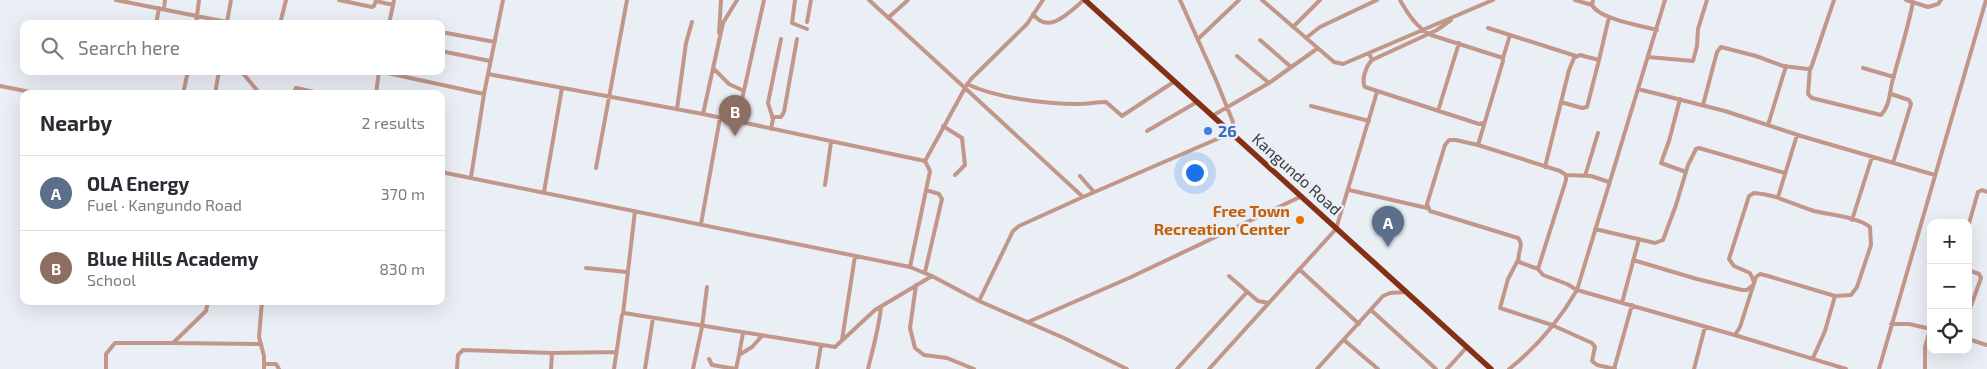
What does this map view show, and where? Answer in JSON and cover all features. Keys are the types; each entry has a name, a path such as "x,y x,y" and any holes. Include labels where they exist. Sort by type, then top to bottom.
{"highway":[{"name":"Kangundo Road","path":"1084,0 1491,369"}],"street":[{"path":"116,0 131,1 210,20"},
{"path":"158,20 165,0"},
{"path":"196,20 198,0"},
{"path":"228,20 231,0"},
{"path":"282,20 286,0"},
{"path":"339,0 372,7 376,1 393,5"},
{"path":"390,20 394,0"},
{"path":"471,177 484,94 503,0"},
{"path":"596,168 627,0"},
{"path":"720,40 721,0"},
{"path":"703,114 724,23 737,0"},
{"path":"737,122 764,0"},
{"path":"795,0 792,23 806,29"},
{"path":"807,22 811,0"},
{"path":"869,0 966,86 1083,198"},
{"path":"888,18 908,0"},
{"path":"925,161 966,86 1016,35 1043,0"},
{"path":"1033,14 1045,22 1057,22 1084,0"},
{"path":"979,302 1011,234 1016,228 1231,133 1233,122 1180,0"},
{"path":"1198,39 1239,0"},
{"path":"1262,0 1338,64 1343,64 1493,0"},
{"path":"1293,27 1320,0"},
{"path":"1306,38 1320,27 1377,0"},
{"path":"1400,0 1411,18 1428,33 1503,58"},
{"path":"1575,0 1592,2 1595,10 1609,17 1657,30"},
{"path":"1509,369 1552,325 1577,290 1665,0"},
{"path":"1648,57 1693,61 1698,46 1698,29 1706,0"},
{"path":"1827,0 1832,5"},
{"path":"1834,0 1813,65 1810,68 1808,94 1812,98 1881,115 1889,101 1914,2"},
{"path":"1906,0 1928,7 1938,4 1941,0"},
{"path":"1879,369 1935,175 1985,14 1986,0"},
{"path":"1454,17 1444,26 1372,60 1368,64 1363,84 1365,87 1377,92 1479,124 1484,123"},
{"path":"1561,102 1582,108 1587,107 1609,17"},
{"path":"677,109 686,43 692,22"},
{"path":"1488,28 1576,56 1599,60"},
{"path":"445,33 494,42"},
{"path":"1478,145 1510,35"},
{"path":"771,130 773,122 768,103 781,39"},
{"path":"772,117 781,116 784,112 797,39"},
{"path":"1260,40 1291,67"},
{"path":"1438,111 1459,43"},
{"path":"1703,105 1717,52 1721,47 1786,66 1810,68"},
{"path":"1212,116 1268,83 1318,48"},
{"path":"445,52 490,61"},
{"path":"1369,53 1372,60"},
{"path":"1237,56 1268,83"},
{"path":"1545,167 1569,70 1576,56"},
{"path":"1768,125 1786,66"},
{"path":"1863,68 1894,77"},
{"path":"713,69 729,84 744,91"},
{"path":"488,74 703,114 771,130 925,161"},
{"path":"185,90 187,75"},
{"path":"216,90 218,75"},
{"path":"244,75 257,90"},
{"path":"377,90 378,75"},
{"path":"397,75 484,94"},
{"path":"966,86 1023,99 1070,104 1106,102 1122,116 1175,81"},
{"path":"0,86 20,90"},
{"path":"544,192 562,88"},
{"path":"1638,89 1734,113 1797,135 1935,175"},
{"path":"1210,369 1336,229 1377,92"},
{"path":"1891,94 1909,100 1911,104 1893,163"},
{"path":"1680,99 1669,141 1661,162 1686,172"},
{"path":"1147,131 1197,102"},
{"path":"1311,106 1369,121"},
{"path":"701,224 720,118"},
{"path":"1479,124 1483,130"},
{"path":"943,126 962,138 965,165 956,176"},
{"path":"1585,176 1598,133"},
{"path":"1778,197 1797,135"},
{"path":"1428,208 1427,204 1447,142 1452,139 1478,145 1566,175 1585,176 1610,182"},
{"path":"825,184 831,142"},
{"path":"1595,229 1655,243 1663,240 1693,152 1699,148 1785,173"},
{"path":"1852,220 1872,157"},
{"path":"910,267 930,171 925,161"},
{"path":"445,173 910,267 925,272 979,302 1028,322 1126,369"},
{"path":"1538,269 1566,175"},
{"path":"1080,176 1094,192"},
{"path":"925,272 942,199 939,194 926,190"},
{"path":"1349,190 1428,208 1434,213 1518,238 1521,243 1518,260 1508,279 1500,308 1552,325 1594,344 1592,362 1597,365 1615,369 1632,305"},
{"path":"1970,219 1978,192 1982,190 1987,192"},
{"path":"1633,260 1742,290 1747,290 1754,283 1760,274 1835,296 1848,296 1854,292 1871,245 1870,228 1852,220 1813,210 1778,197 1754,193 1749,196 1729,259 1732,264 1750,274 1754,283 1740,327 1735,335"},
{"path":"1028,322 1147,269 1302,196"},
{"path":"614,369 636,211"},
{"path":"1622,303 1639,239"},
{"path":"841,342 855,256"},
{"path":"1518,260 1538,269 1542,274 1577,290 1813,358 1832,367 1846,369"},
{"path":"586,268 627,272"},
{"path":"1299,269 1359,324"},
{"path":"1972,272 1987,277"},
{"path":"1970,309 1981,275"},
{"path":"623,314 835,347 858,325 881,307 932,276"},
{"path":"1229,276 1261,303 1268,303"},
{"path":"916,285 910,328 915,348 924,355 947,358 974,369"},
{"path":"693,369 702,327 707,287"},
{"path":"1177,369 1247,292"},
{"path":"1316,369 1387,294 1406,292"},
{"path":"1813,358 1825,331 1835,296"},
{"path":"173,343 206,311 207,305"},
{"path":"262,305 260,337 264,356 264,369"},
{"path":"868,369 873,342 879,325 881,307"},
{"path":"1371,310 1436,369"},
{"path":"645,369 653,318"},
{"path":"1891,324 1909,324 1927,328"},
{"path":"1695,369 1705,327"},
{"path":"709,359 712,365 736,369 743,333"},
{"path":"739,355 752,347 762,336"},
{"path":"1344,340 1378,369"},
{"path":"1926,369 1925,347 1927,340"},
{"path":"1972,340 1987,345"},
{"path":"106,369 106,354 115,343 261,344"},
{"path":"818,369 821,345"},
{"path":"1447,369 1467,348"},
{"path":"457,369 458,354 463,350 552,353 617,352"},
{"path":"551,369 552,353"},
{"path":"264,364 276,364 279,369"}],"place":[{"name":"26","path":"1208,131"},
{"name":"Blue Hills Academy","path":"735,136"},
{"name":"Free Town Recreation Center","path":"1300,220"},
{"name":"OLA Energy","path":"1388,247"}]}
